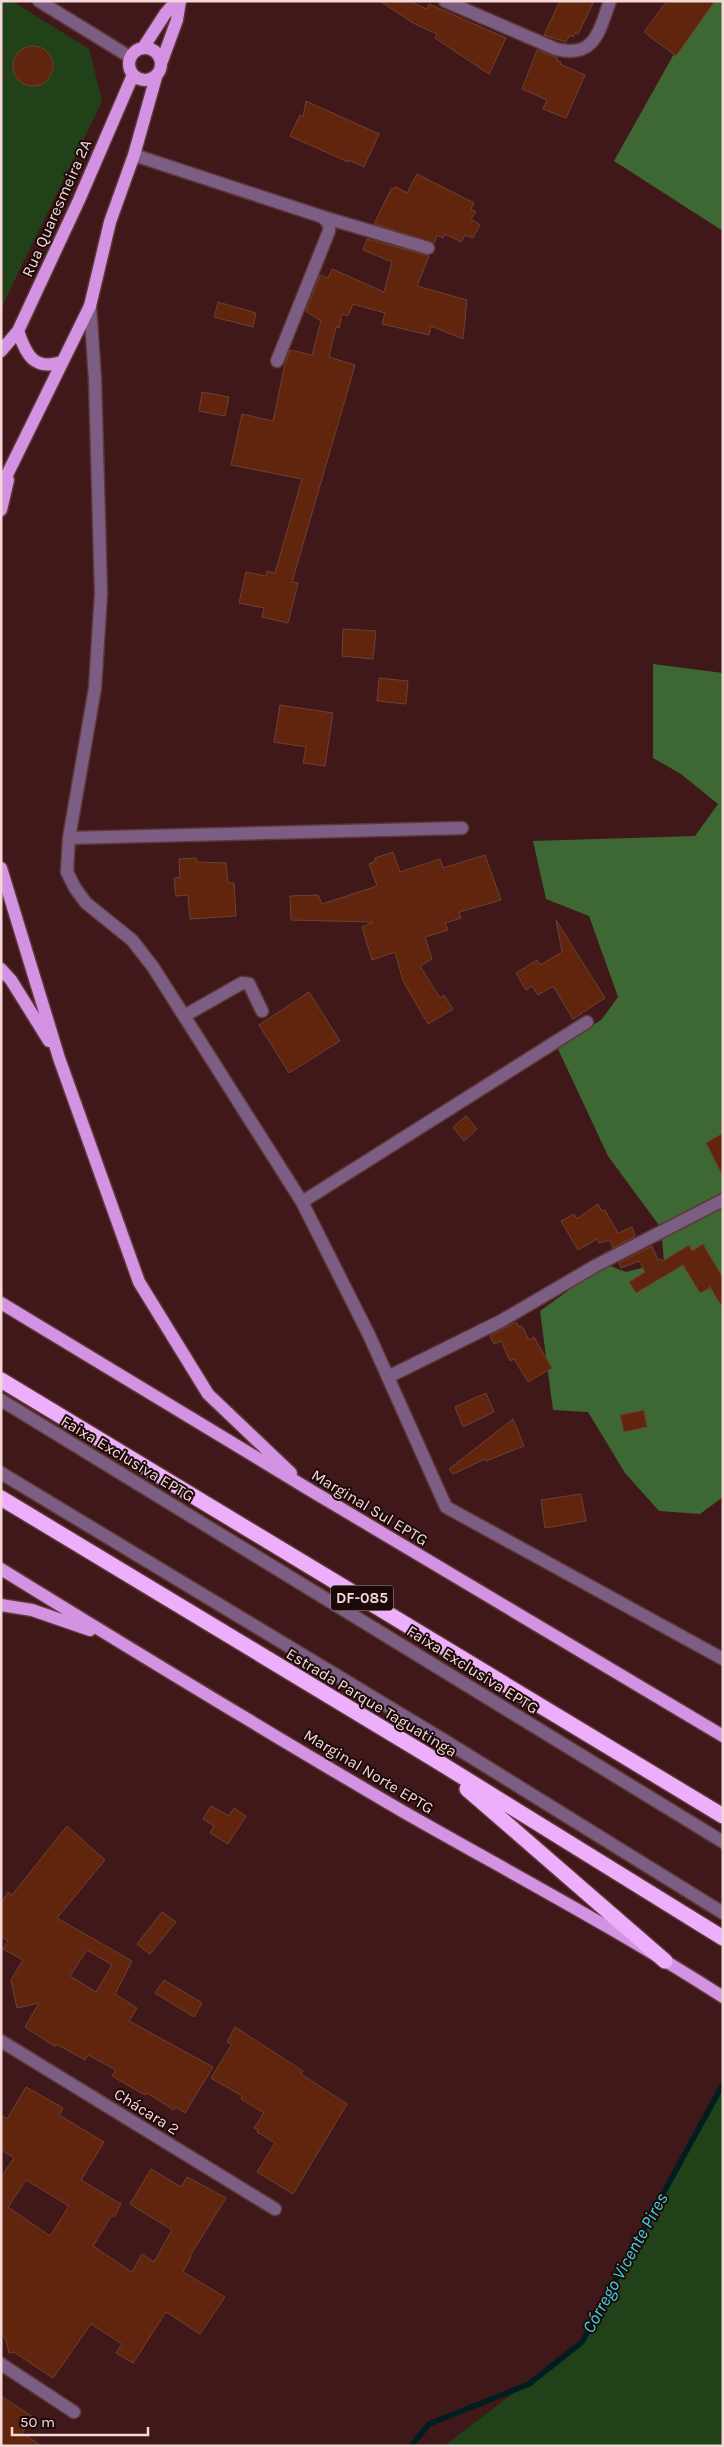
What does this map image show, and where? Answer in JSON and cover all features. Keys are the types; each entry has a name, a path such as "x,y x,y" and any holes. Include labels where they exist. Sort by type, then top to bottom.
{"highway":[{"name":"DF-085","path":"1,1380 723,1816"},
{"name":"Estrada Parque Taguatinga","path":"1,1498 432,1758 723,1938"},
{"path":"432,1758 665,1961"}],"main road":[{"path":"143,48 165,14 178,1"},
{"path":"1,487 10,473 90,306 110,222 134,155 156,77 162,67 162,61 177,20 178,1"},
{"path":"156,77 144,81 132,75 130,57 143,48 151,49 158,54 162,61"},
{"name":"Rua Quaresmeira 2A","path":"1,351 18,331 79,200 132,75"},
{"path":"18,331 30,358 40,364 51,366 62,362"},
{"path":"1,510 10,473"},
{"path":"1,868 59,1058 139,1282 208,1394 310,1490"},
{"path":"1,969 11,980 59,1058"},
{"name":"Marginal Sul EPTG","path":"1,1303 723,1736"},
{"name":"Marginal Norte EPTG","path":"1,1569 401,1810 665,1961 722,1996"},
{"path":"1,1605 32,1610 110,1636"}],"street":[{"path":"39,1 130,57"},
{"path":"445,1 556,49 571,53 585,49 597,37 610,1"},
{"path":"134,155 323,217 428,248"},
{"path":"276,361 329,231 328,224 323,217"},
{"path":"90,306 95,379 101,593 95,688 69,838 67,872 86,904 132,940 154,967 302,1202 370,1335 446,1507 723,1659"},
{"path":"69,838 462,828"},
{"path":"184,1016 242,983 249,984 262,1011"},
{"path":"302,1202 587,1022"},
{"path":"388,1377 501,1321 595,1266 723,1200"},
{"name":"Faixa Exclusiva EPTG","path":"1,1400 723,1842"},
{"path":"1,1473 442,1739 723,1913"},
{"name":"Chácara 2","path":"1,2041 275,2209"},
{"path":"1,2364 74,2412"}],"green space":[{"path":"1,1 12,1 89,49 102,101 1,308"},
{"path":"690,1 723,1 723,231 614,161 698,11"},
{"path":"653,664 723,673 723,1497 700,1514 659,1511 625,1473 588,1412 553,1410 540,1311 605,1264 626,1272 664,1262 661,1228 608,1156 558,1049 602,1019 618,997 589,916 546,899 533,841 695,836 718,804 681,774 653,758"},
{"path":"723,2084 723,2442 720,2446 444,2446 582,2341"}],"building":[{"path":"380,1 408,1 427,9 429,4 506,38 489,74 435,38 437,34 413,23"},
{"path":"560,1 594,1 578,34 575,33 573,37 570,35 566,42 544,35"},
{"path":"667,1 715,1 676,56 644,32"},
{"path":"33,46 47,52 53,66 47,80 33,86 19,80 13,66 19,52"},
{"path":"537,50 558,58 556,60 561,62 560,64 585,75 566,118 543,109 547,100 522,89"},
{"path":"306,101 379,134 364,167 349,160 348,162 290,136 300,115 303,117"},
{"path":"417,174 474,203 471,209 476,212 471,219 480,225 473,238 465,235 461,242 445,234 443,238 437,235 434,243 374,224 391,189 396,187 407,193"},
{"path":"367,239 429,256 417,286 467,300 463,339 431,326 429,335 382,324 385,313 353,304 348,316 342,314 339,328 336,327 329,357 355,365 292,582 298,583 288,623 262,617 264,608 239,603 246,572 266,576 267,571 275,573 302,479 231,465 242,414 273,421 285,364 290,350 312,355 321,321 306,311 320,275 328,278 332,269 384,292 392,262 363,250"},
{"path":"218,302 256,313 253,327 214,317"},
{"path":"202,392 229,397 225,416 199,411"},
{"path":"343,629 376,631 373,659 342,656"},
{"path":"379,678 408,681 406,704 377,701"},
{"path":"280,705 333,713 325,766 303,763 306,747 274,742"},
{"path":"393,852 400,872 440,859 443,868 485,855 501,900 459,912 461,918 445,923 448,930 425,937 432,959 420,966 440,998 444,995 453,1009 428,1024 403,981 395,952 372,960 362,927 373,922 291,920 290,896 318,895 322,904 377,886 369,864 376,861 375,858"},
{"path":"196,858 197,862 226,863 228,883 234,883 236,916 190,919 188,895 176,896 174,878 180,877 179,859"},
{"path":"556,920 605,998 573,1019 553,986 538,995 532,986 526,990 516,973 537,960 540,965 562,952"},
{"path":"309,992 340,1041 289,1073 259,1025"},
{"path":"466,1116 477,1129 464,1141 453,1127"},
{"path":"723,1133 723,1177 706,1143"},
{"path":"598,1204 602,1211 605,1210 618,1233 632,1227 635,1236 613,1248 610,1240 599,1243 597,1239 578,1250 561,1221 574,1214 577,1219"},
{"path":"703,1244 723,1278 723,1308 709,1286 710,1288 700,1293 683,1265 636,1293 629,1282 645,1272 639,1261 621,1268 619,1263 652,1246 658,1260 661,1259 663,1261 689,1245 692,1251"},
{"path":"516,1322 519,1327 522,1326 529,1340 534,1337 552,1368 528,1382 514,1359 510,1361 501,1341 494,1344 490,1336"},
{"path":"486,1393 494,1412 463,1427 455,1407"},
{"path":"644,1410 647,1427 624,1432 620,1415"},
{"path":"513,1419 524,1446 486,1461 485,1459 453,1474 449,1469"},
{"path":"581,1494 586,1521 545,1528 541,1500"},
{"path":"211,1806 229,1816 234,1808 246,1816 228,1844 210,1833 214,1826 203,1819"},
{"path":"67,1826 105,1860 57,1918 132,1961 115,1994 137,2008 129,2021 213,2067 185,2113 176,2107 174,2110 147,2093 145,2095 112,2076 116,2070 88,2055 85,2060 58,2045 54,2046 25,2027 39,2003 17,2008 11,1980 23,1960 3,1949 8,1941 1,1936 1,1903 8,1892 12,1895","holes":["87,1950 112,1965 96,1992 70,1976"]},
{"path":"162,1912 176,1922 150,1954 137,1944"},
{"path":"164,1980 202,2003 194,2017 155,1993"},
{"path":"235,2027 303,2071 301,2074 347,2104 293,2194 257,2172 275,2143 257,2132 258,2129 254,2128 264,2113 241,2099 242,2096 211,2078 232,2044 227,2042"},
{"path":"26,2087 63,2108 59,2115 104,2142 81,2180 121,2204 93,2246 132,2272 142,2254 154,2262 172,2230 130,2204 151,2169 181,2187 187,2177 226,2198 190,2256 183,2272 225,2297 200,2334 166,2312 133,2363 116,2353 122,2344 91,2324 53,2378 14,2352 9,2353 6,2340 1,2333 1,2177 14,2158 1,2150 1,2115 7,2119","holes":["26,2180 69,2206 50,2236 8,2207"]},
{"path":"1,2396 33,2417 22,2433 42,2446 1,2446"}],"waterway":[{"name":"Córrego Vicente Pires","path":"411,2446 429,2424 529,2384 582,2342 723,2084"}]}
